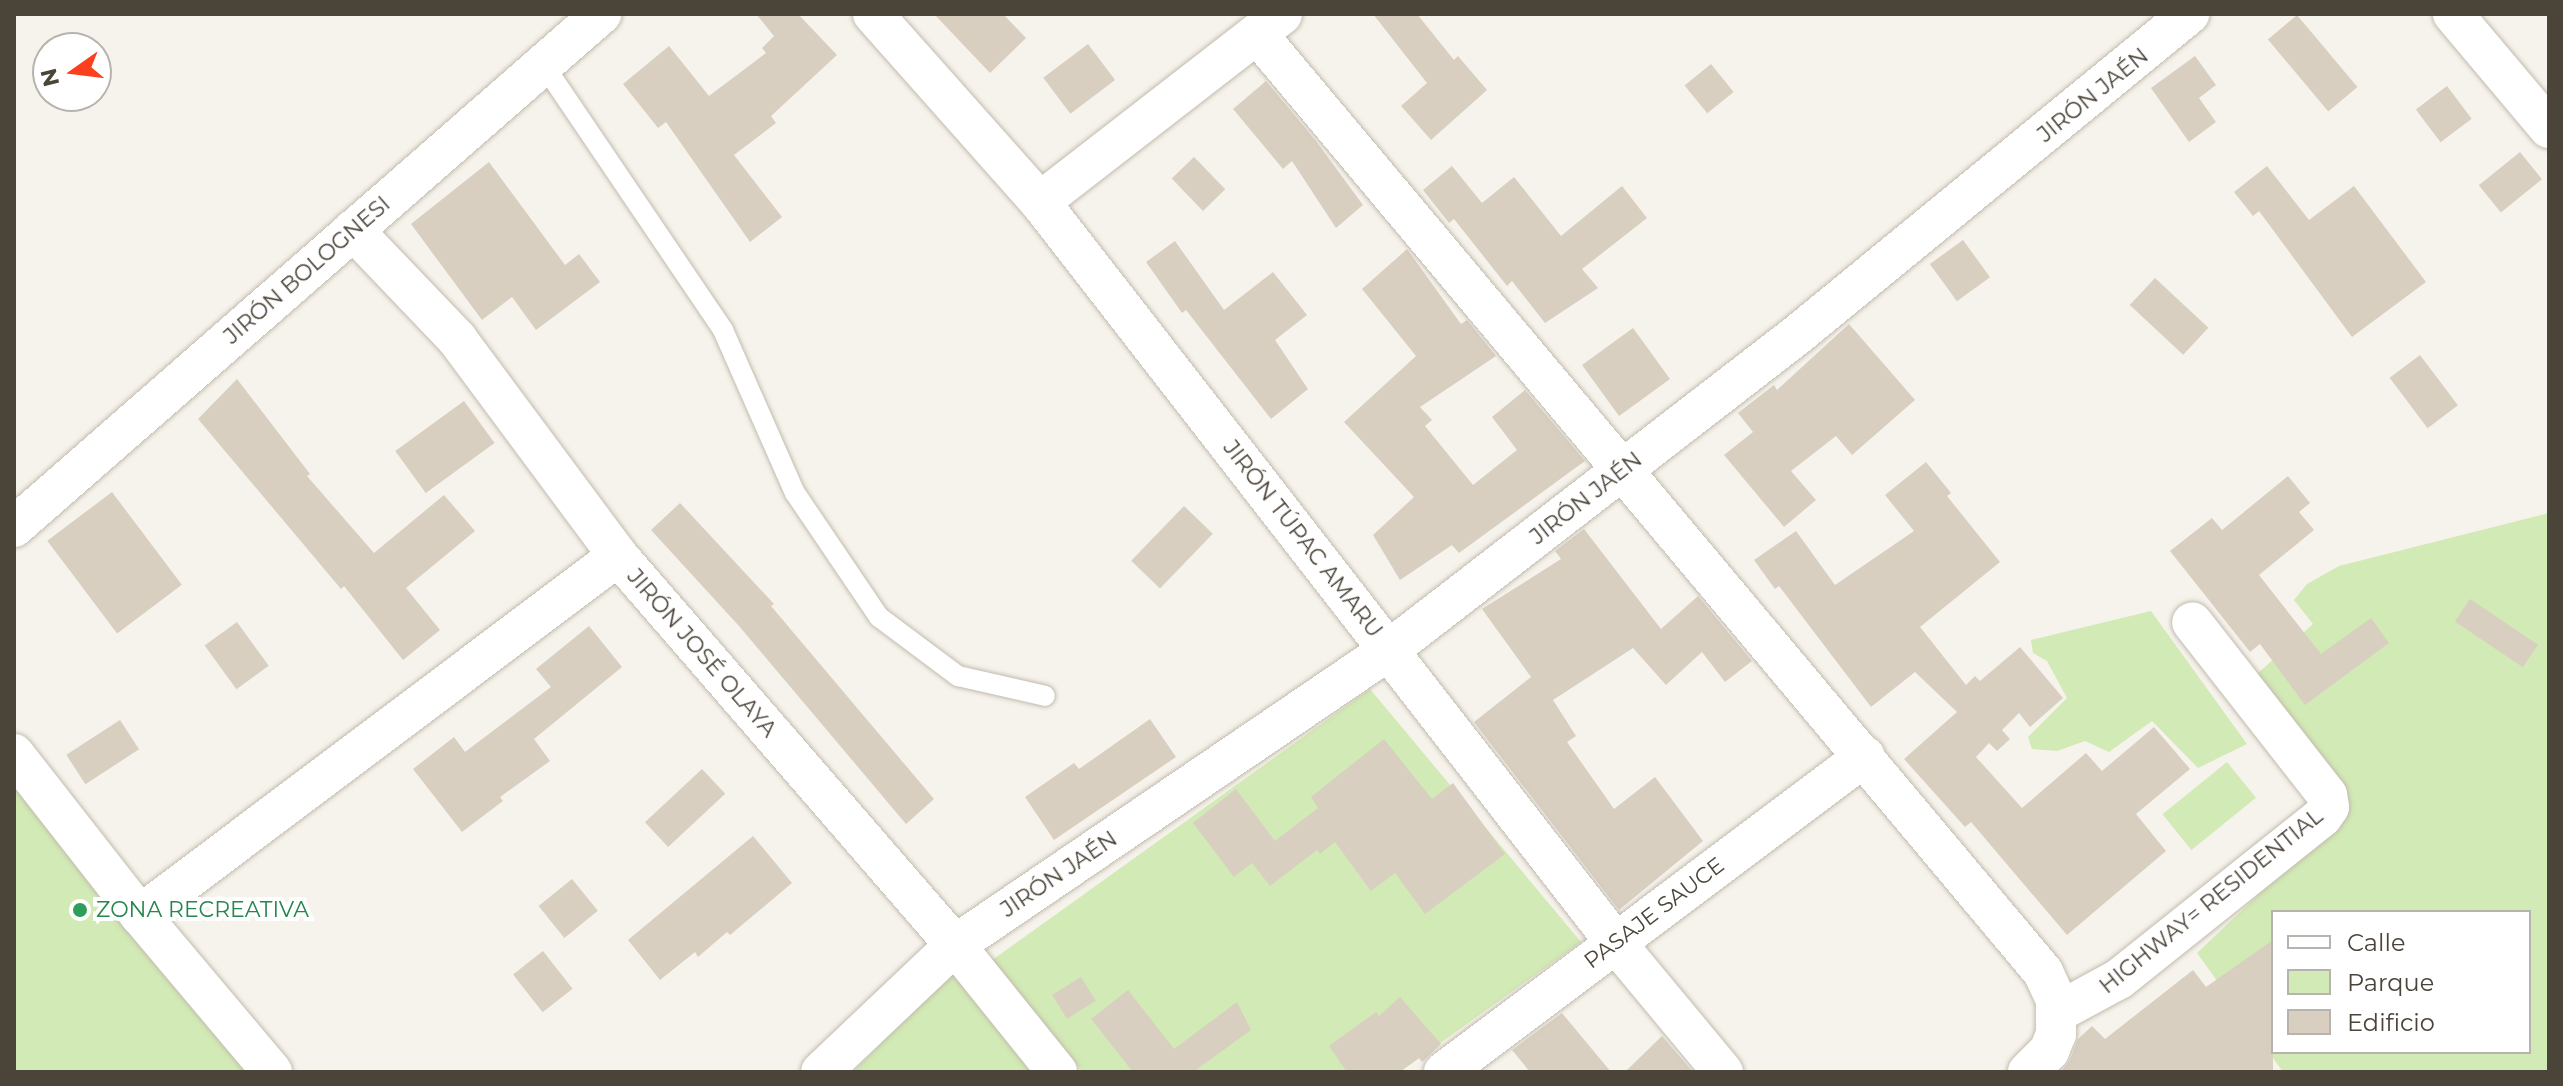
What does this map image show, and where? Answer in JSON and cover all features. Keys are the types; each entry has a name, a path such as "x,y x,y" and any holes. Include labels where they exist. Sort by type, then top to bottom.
{"street":[{"name":"JIRÓN BOLOGNESI","path":"14,527 601,14"},
{"name":"JIRÓN TÚPAC AMARU","path":"873,14 1040,202 1615,942 1723,1072"},
{"name":"JIRÓN JAÉN","path":"821,1072 955,945 1389,650 1821,315 2140,58 2189,14"},
{"path":"2453,14 2549,128"},
{"path":"1040,202 1269,24 1624,469 2043,972 2058,1012 2056,1034 2049,1051 2028,1072"},
{"name":"JIRÓN JOSÉ OLAYA","path":"353,230 457,339 618,556 955,945 1057,1072"},
{"path":"140,915 618,556"},
{"name":"HIGHWAY= RESIDENTIAL","path":"2058,1012 2119,979 2322,817 2329,807 2327,795 2192,622"},
{"path":"14,754 140,915 272,1072"},
{"name":"PASAJE SAUCE","path":"1444,1072 1865,756"}],"lane":[{"path":"543,64 723,330 795,493 879,617 958,676 1045,696"}],"green space":[{"path":"2549,513 2549,1072 2283,1072 2197,953 2350,808 2248,682 2313,624 2294,600 2307,584 2339,566"},
{"path":"2151,611 2247,744 2198,768 2152,721 2109,752 2085,741 2057,751 2032,749 2028,737 2067,698 2047,661 2033,653 2031,640"},
{"path":"1370,689 1581,942 1400,1072 1083,1072 991,961"},
{"name":"ZONA RECREATIVA","path":"14,749 278,1072 14,1072"},
{"path":"2227,762 2256,798 2191,850 2162,814"},
{"path":"955,969 1031,1072 853,1072"}],"building":[{"path":"756,14 798,14 837,55 771,116 776,123 734,155 782,217 750,242 666,122 658,128 623,84 669,46 709,96 766,53 762,48 774,36"},
{"path":"934,14 1003,14 1026,38 990,73"},
{"path":"1373,14 1417,14 1454,60 1458,56 1487,90 1431,140 1401,106 1427,83"},
{"path":"2297,15 2357,87 2328,111 2268,39"},
{"path":"1088,44 1115,80 1070,114 1043,78"},
{"path":"2195,56 2216,85 2199,98 2216,122 2189,142 2151,88"},
{"path":"1711,64 1734,92 1707,113 1685,85"},
{"path":"1266,81 1316,141 1363,205 1336,228 1292,161 1283,169 1233,109"},
{"path":"2447,86 2472,119 2441,142 2416,109"},
{"path":"2520,152 2542,179 2501,213 2479,185"},
{"path":"1194,157 1225,189 1203,211 1172,179"},
{"path":"489,162 565,265 579,254 600,282 536,330 512,297 482,320 411,224"},
{"path":"1452,166 1482,203 1514,177 1561,236 1622,186 1647,218 1582,269 1598,288 1545,323 1512,281 1507,286 1454,219 1449,223 1423,190"},
{"path":"2267,166 2309,220 2354,186 2426,282 2352,337 2259,211 2253,216 2234,192"},
{"path":"1963,240 1990,277 1957,301 1930,264"},
{"path":"1175,241 1224,310 1273,272 1307,315 1275,340 1308,389 1271,419 1186,310 1182,313 1146,262"},
{"path":"1407,249 1461,324 1467,320 1496,356 1420,407 1432,420 1425,426 1473,485 1517,450 1492,417 1525,390 1585,461 1459,553 1452,545 1400,580 1373,535 1414,497 1344,422 1416,356 1362,289"},
{"path":"2155,278 2208,328 2183,355 2130,305"},
{"path":"1849,324 1915,400 1852,455 1836,436 1791,471 1816,500 1784,527 1724,455 1753,432 1738,413 1774,385 1777,390"},
{"path":"1633,328 1670,379 1619,416 1582,365"},
{"path":"2420,355 2458,405 2428,428 2390,378"},
{"path":"237,379 310,474 307,476 374,553 444,495 475,531 406,588 440,630 403,660 344,586 341,589 198,419"},
{"path":"464,401 495,443 426,493 395,451"},
{"path":"1926,462 1951,493 1947,496 2000,562 1920,627 1966,685 1975,676 1980,681 2020,647 2063,698 2030,727 2019,713 2002,730 2010,739 1997,751 1989,743 1976,757 2022,808 2086,753 2102,771 2154,727 2190,769 2136,814 2166,851 2067,935 1971,822 1965,827 1904,759 1957,712 1915,672 1871,707 1779,586 1775,589 1754,560 1796,531 1835,585 1914,531 1885,495"},
{"path":"2288,476 2310,503 2299,512 2314,530 2259,575 2321,654 2371,618 2389,643 2305,705 2260,644 2250,652 2170,551 2212,518 2222,530"},
{"path":"112,492 182,585 117,633 47,541"},
{"path":"680,503 774,604 771,606 934,799 906,824 739,626 651,530"},
{"path":"1184,506 1213,534 1160,588 1131,561"},
{"path":"1584,529 1661,629 1698,596 1752,661 1725,682 1702,652 1666,685 1633,648 1553,700 1576,736 1567,742 1614,809 1655,777 1703,841 1619,910 1474,722 1531,677 1482,609 1561,559 1555,551"},
{"path":"2470,599 2538,645 2523,667 2455,621"},
{"path":"237,622 269,666 236,689 205,646"},
{"path":"589,626 622,667 534,739 550,761 500,797 503,801 462,832 413,769 454,737 465,752 551,687 536,669"},
{"path":"1150,719 1176,757 1054,840 1025,797 1074,763 1079,769"},
{"path":"120,720 139,749 85,784 66,755"},
{"path":"1384,739 1432,799 1453,783 1505,854 1425,914 1395,873 1371,891 1335,842 1320,854 1317,850 1270,886 1252,863 1234,877 1193,823 1236,789 1275,841 1318,808 1311,797"},
{"path":"702,769 725,794 668,847 645,822"},
{"path":"753,836 792,883 730,935 727,932 698,957 695,952 660,980 628,940"},
{"path":"572,879 598,911 564,938 539,906"},
{"path":"2271,941 2273,1072 2061,1072 2070,1060 2078,1039 2092,1026 2105,1039 2193,970 2206,987"},
{"path":"543,951 573,989 543,1012 513,974"},
{"path":"1081,977 1096,1001 1067,1019 1052,995"},
{"path":"1128,990 1174,1049 1237,1002 1251,1030 1193,1072 1133,1072 1091,1019"},
{"path":"1400,997 1441,1044 1422,1062 1419,1058 1399,1072 1347,1072 1329,1046 1376,1012 1379,1016"},
{"path":"1562,1013 1611,1072 1530,1072 1512,1050"},
{"path":"1662,1036 1693,1072 1625,1072"}],"place":[{"name":"ZONA RECREATIVA","path":"80,910"}]}
